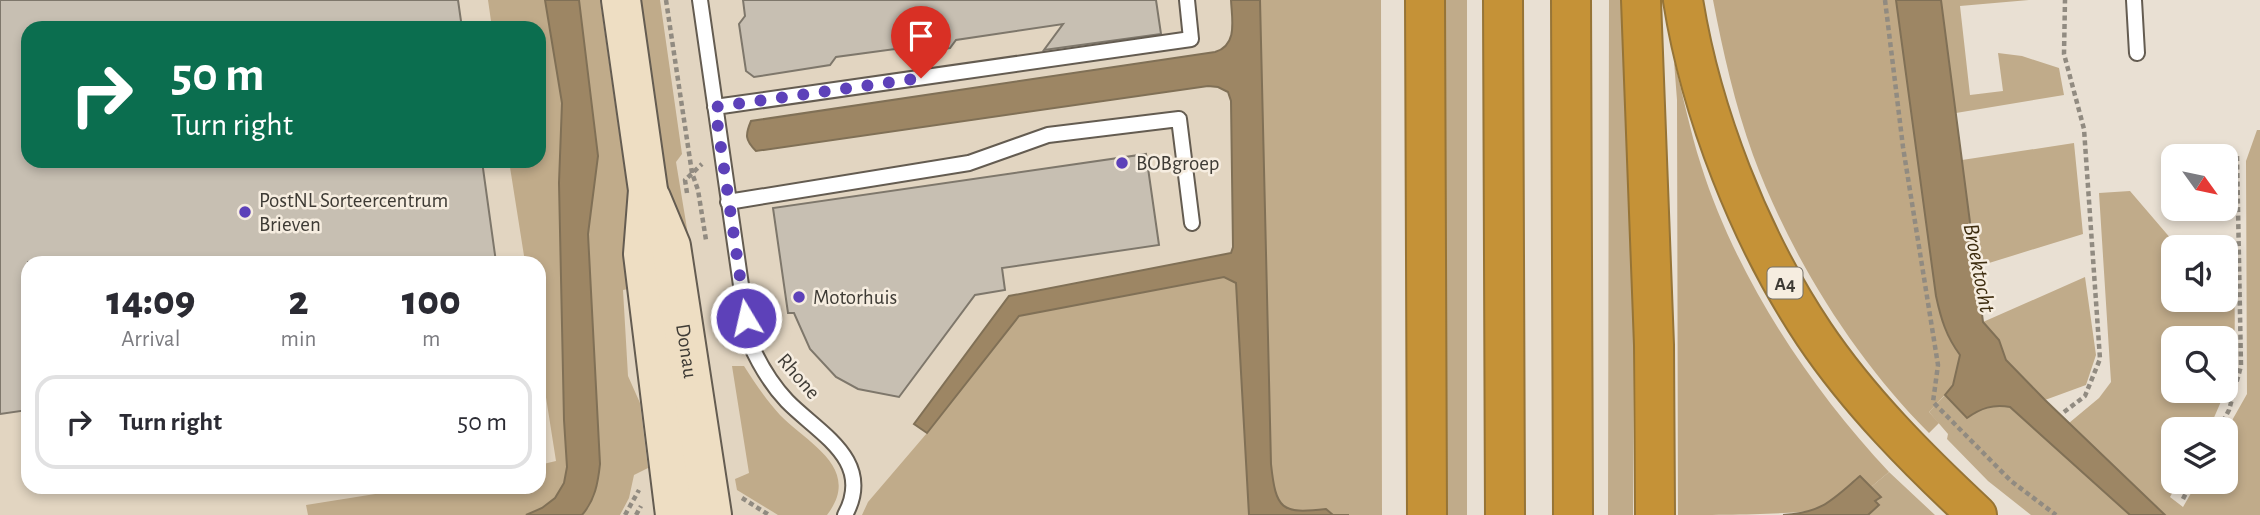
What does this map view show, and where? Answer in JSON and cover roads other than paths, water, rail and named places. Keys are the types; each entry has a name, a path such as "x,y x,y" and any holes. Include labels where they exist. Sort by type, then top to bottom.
{"highway":[{"path":"1426,0 1427,515"},
{"path":"1503,0 1504,515"},
{"path":"1571,0 1573,515"},
{"path":"1640,0 1654,345 1655,515"},
{"name":"A4","path":"1683,0 1690,44 1721,144 1758,236 1814,332 1846,377 1901,440 1977,515"}],"main road":[{"name":"Donau","path":"621,0 648,190 643,254 674,515"},
{"name":"Donau","path":"648,190 671,246 712,515"}],"lane":[{"name":"Rhone","path":"700,0 749,341 763,372 845,455 853,484 852,499 845,515"},
{"path":"715,107 1191,39 1187,0"},
{"path":"2134,0 2137,53"},
{"path":"728,202 969,163 1048,135 1179,119 1192,223"}],"place":[{"name":"BOBgroep","path":"1122,163"},
{"name":"PostNL Sorteercentrum Brieven","path":"245,212"},
{"name":"Motorhuis","path":"799,297"}],"water label":[{"name":"Broektocht","path":"1980,268"}]}
